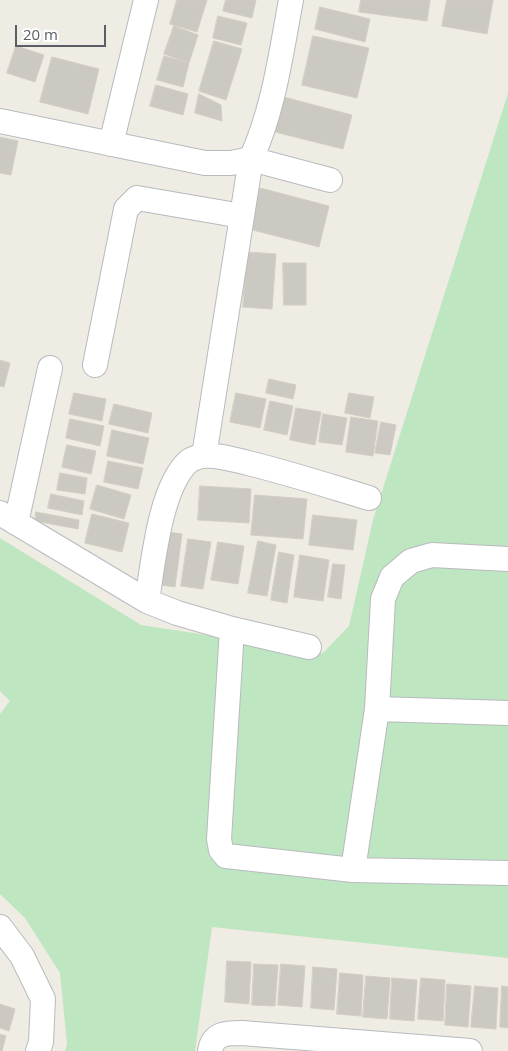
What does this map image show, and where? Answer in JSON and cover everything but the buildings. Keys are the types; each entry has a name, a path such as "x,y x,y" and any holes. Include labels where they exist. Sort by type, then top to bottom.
{"street":[{"path":"111,144 146,0"},
{"path":"204,456 251,159 262,134 277,76 291,0"},
{"path":"0,121 206,163 231,163 251,159 330,180"},
{"path":"95,365 126,209 137,198 242,216"},
{"path":"50,368 8,518 146,601 177,613 232,629 309,647"},
{"path":"146,601 161,517 170,491 178,476 190,461 204,456 231,459 291,474 368,498"},
{"path":"353,870 377,709 383,599 392,577 411,561 432,555 508,559"},
{"path":"232,629 219,840 221,850 226,856 353,870 508,873"},
{"path":"377,709 508,713"},
{"path":"0,927 22,956 43,999 41,1042 38,1051"},
{"path":"210,1051 212,1043 218,1036 242,1033 470,1051"}],"green space":[{"path":"508,93 508,958 212,927 195,1051 65,1051 67,1044 60,973 25,918 0,894 0,714 10,701 0,691 0,538 141,625 323,653 349,626 373,520"}]}
